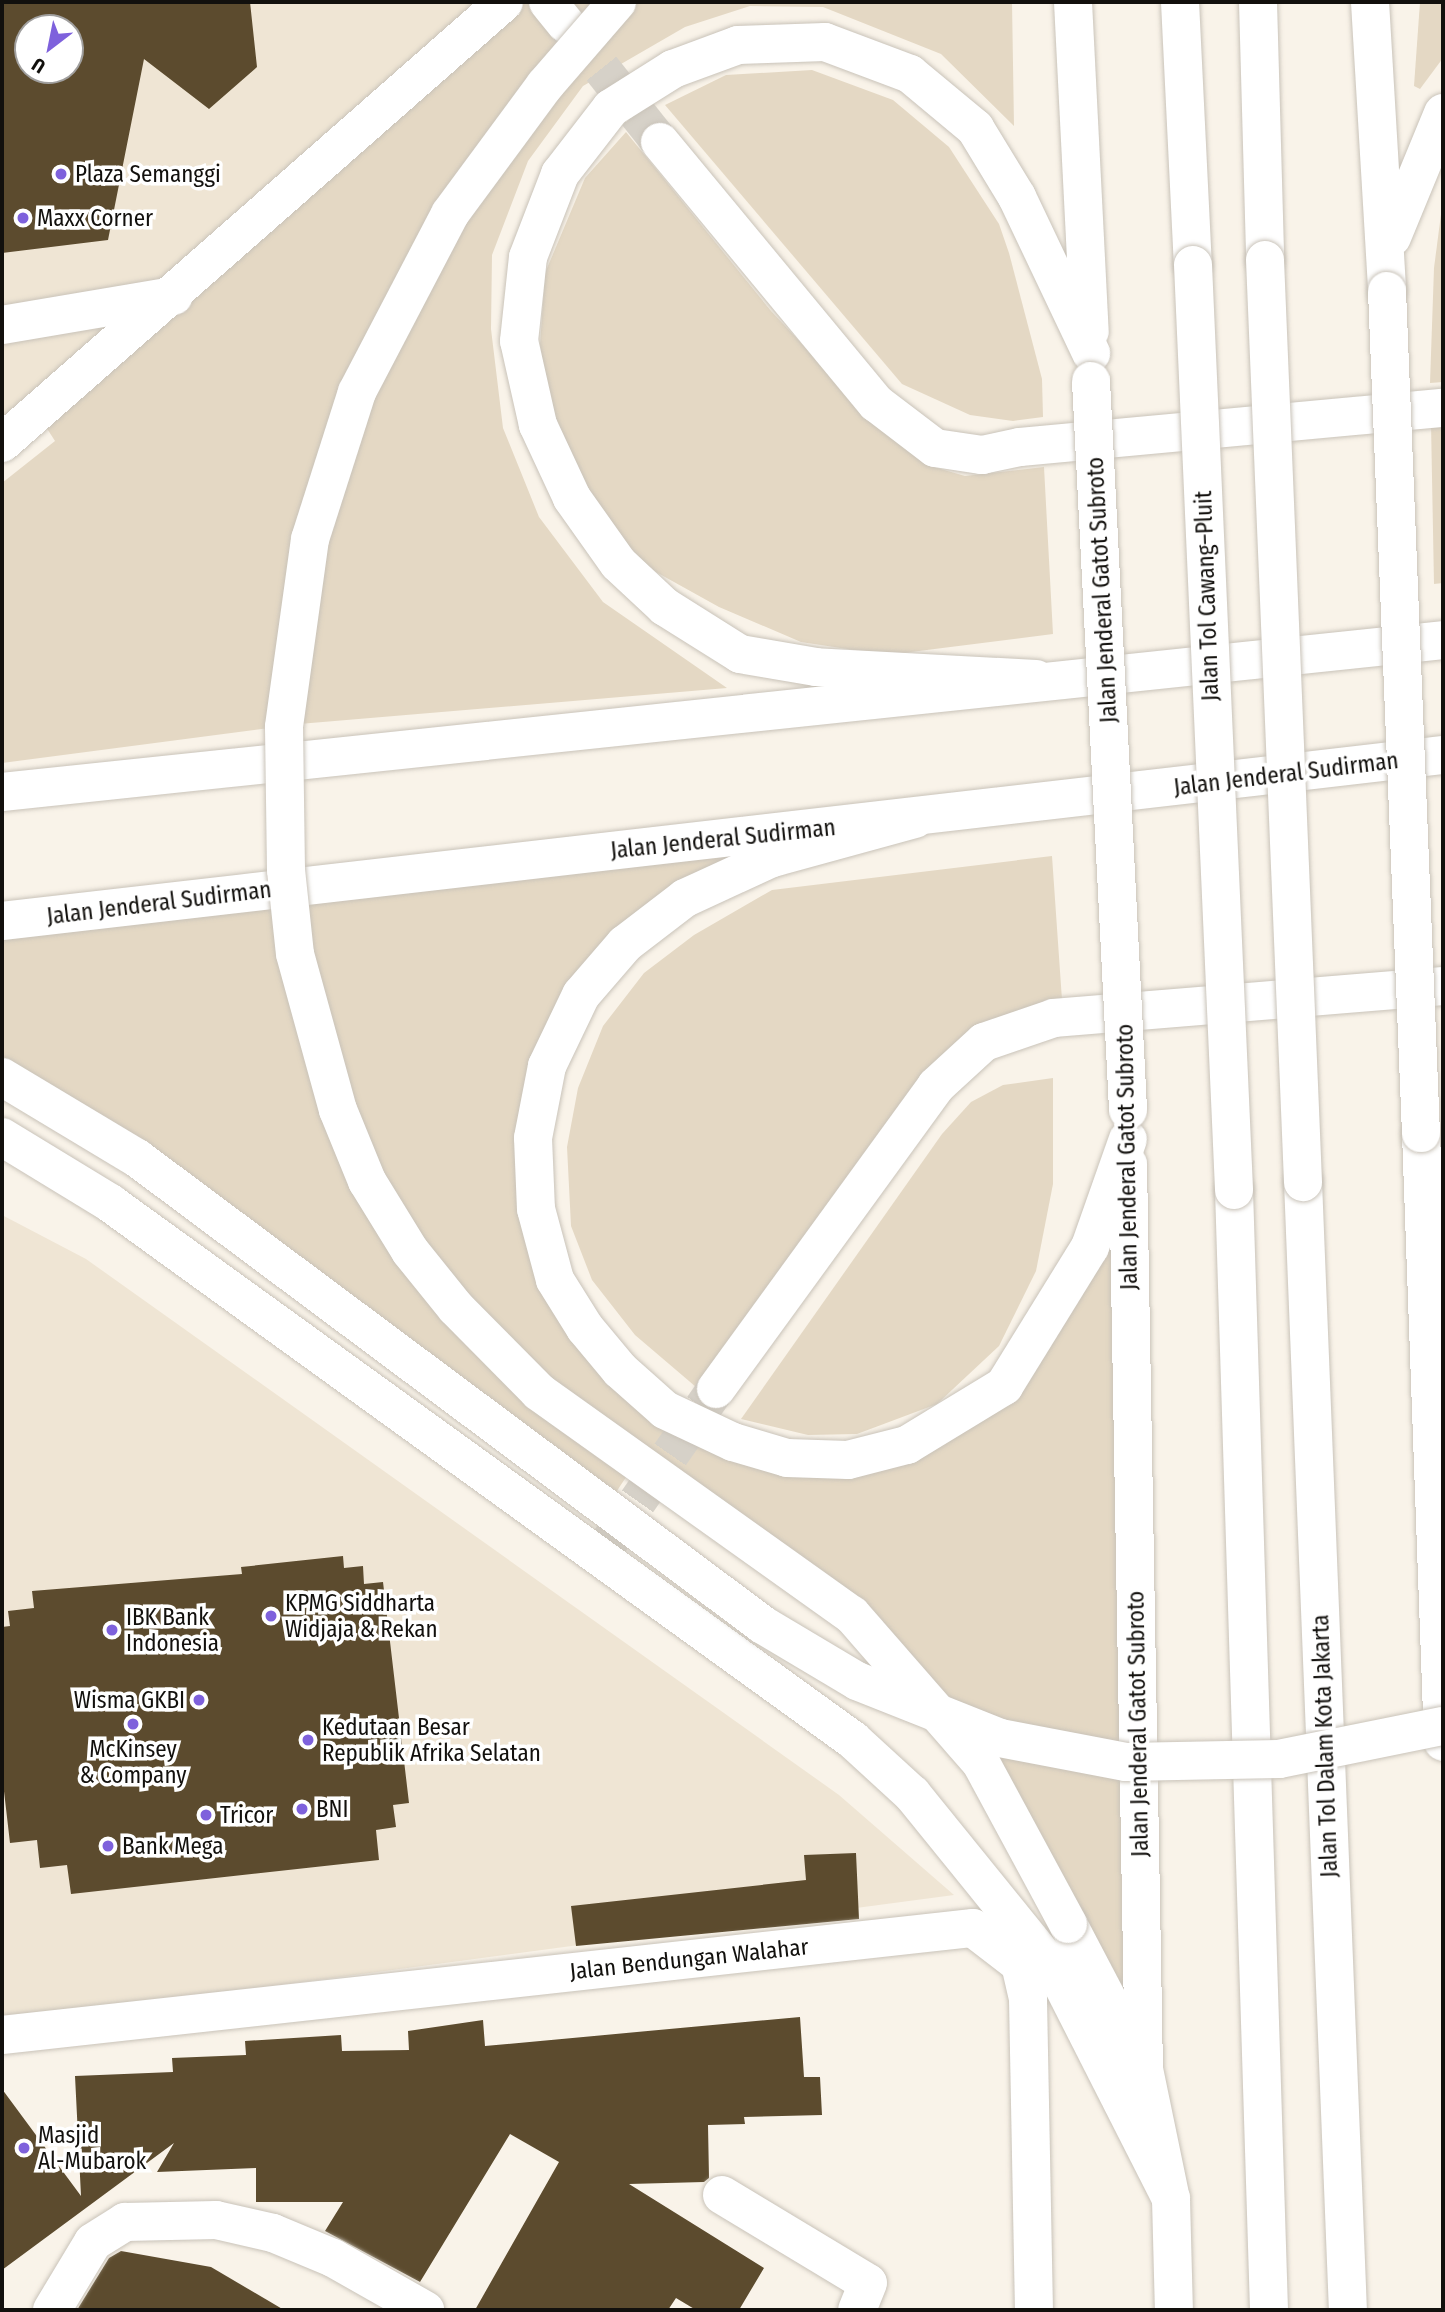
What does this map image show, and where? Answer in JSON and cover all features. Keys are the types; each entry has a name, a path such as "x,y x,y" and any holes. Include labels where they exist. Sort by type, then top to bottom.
{"main road":[{"path":"2,443 174,296 504,2"},
{"path":"617,2 545,86 450,214 357,391 310,539 284,727 286,870 295,954 338,1110 367,1181 410,1251 456,1308 539,1392 852,1615 981,1763 1144,2069"},
{"name":"Jalan Jenderal Gatot Subroto","path":"1073,2 1128,1124 1144,2069 1171,2199 1174,2310"},
{"name":"Jalan Tol Cawang–Pluit","path":"1180,2 1234,1190 1269,2310"},
{"name":"Jalan Tol Dalam Kota Jakarta","path":"1258,2 1265,260 1348,2310"},
{"path":"1370,2 1386,278 1422,1141 1443,1742"},
{"path":"1036,679 816,667 740,654 665,607 618,563 572,498 538,425 519,341 528,257 560,174 611,108 673,69 738,45 825,42 910,74 975,128 1017,197 1091,367"},
{"path":"1386,278 1408,188 1443,113"},
{"path":"660,142 876,402 935,448 982,456 1020,447 1443,408"},
{"path":"2,325 174,296"},
{"path":"2,792 1036,679 1443,640"},
{"name":"Jalan Jenderal Sudirman","path":"2,921 915,819 1443,755"},
{"path":"915,819 772,858 685,898 625,944 581,995 547,1066 533,1138 536,1209 555,1280 585,1328 620,1370 665,1410 733,1442 786,1458 848,1460 907,1445 1004,1386 1090,1247 1128,1124"},
{"path":"716,1389 936,1086 984,1042 1054,1018 1443,986"},
{"path":"2,1077 137,1158 763,1625 857,1681 1000,1738 1126,1762 1279,1759 1443,1726"},
{"path":"2,1137 110,1203 601,1553 853,1740 912,1794 1056,1972 1171,2199"},
{"path":"1422,1141 1443,1184"},
{"name":"Jalan Bendungan Walahar","path":"2,2035 973,1928 1020,1964 1028,1999 1034,2310"},
{"path":"722,2195 867,2283 857,2310"},
{"path":"52,2310 93,2242 125,2222 216,2220 272,2233 333,2258 425,2310"}],"shaded area":[{"path":"2,2 506,2 2,439"},
{"path":"504,2 1012,2 1014,126 941,54 823,7 750,6 685,27 583,86 528,161 492,255 491,329 503,428 539,517 603,602 727,688 299,724 2,763 2,483 55,441 37,413"},
{"path":"1420,2 1443,2 1443,58 1420,89 1414,86"},
{"path":"812,70 893,100 949,147 999,224 1042,379 1043,417 1013,421 970,415 902,384 665,105 726,75"},
{"path":"626,132 771,311 876,423 927,465 965,476 1044,467 1053,634 887,655 801,642 719,607 647,567 596,507 553,428 540,345 545,273 585,178"},
{"path":"1443,199 1443,382 1430,383 1434,268"},
{"path":"1443,422 1443,583 1434,584 1431,423"},
{"path":"683,842 772,858 682,899 547,1066 555,1280 665,1410 848,1460 1004,1386 1128,1139 1144,2069 981,1763 852,1615 636,1462 605,1509 2,1077 2,921"},
{"path":"1052,856 1062,1000 902,1103 696,1387 635,1335 592,1280 571,1226 567,1147 578,1088 603,1026 644,973 694,935 772,890"},
{"path":"1053,1078 1053,1184 1036,1271 999,1346 937,1404 857,1434 808,1435 741,1419 942,1134 971,1102 1003,1085"},
{"path":"2,1215 86,1259 839,1795 954,1895 2,2022"}],"building":[{"name":"Plaza Semanggi","path":"2,2 250,2 257,67 209,109 144,59 108,240 2,253"},
{"name":"Wisma GKBI","path":"343,1556 344,1568 363,1566 364,1584 383,1582 409,1803 393,1805 396,1827 376,1830 379,1860 71,1894 67,1865 40,1868 37,1840 10,1843 2,1774 2,1627 10,1626 8,1611 34,1608 32,1591 242,1574 241,1567"},
{"path":"856,1853 859,1919 576,1946 571,1906 806,1880 804,1855"},
{"path":"800,2017 804,2077 820,2077 822,2115 744,2117 745,2124 708,2125 709,2178 704,2182 629,2184 764,2268 739,2310 696,2310 676,2298 668,2310 475,2310 559,2162 510,2134 420,2282 325,2231 343,2202 256,2202 256,2168 157,2172 174,2143 2,2270 2,2089 81,2196 75,2076 173,2072 172,2058 246,2055 245,2041 341,2035 342,2051 409,2050 408,2031 483,2020 485,2046"},
{"path":"121,2251 211,2267 284,2310 77,2310 109,2258"}],"tunnel":[{"path":"566,24 660,142"},
{"path":"605,1548 716,1389"}],"place":[{"name":"Plaza Semanggi","path":"61,174"},
{"name":"Maxx Corner","path":"23,218"},
{"name":"KPMG Siddharta Widjaja & Rekan","path":"271,1616"},
{"name":"IBK Bank Indonesia","path":"112,1630"},
{"name":"Wisma GKBI","path":"199,1700"},
{"name":"McKinsey & Company","path":"133,1724"},
{"name":"Kedutaan Besar Republik Afrika Selatan","path":"308,1740"},
{"name":"BNI","path":"302,1809"},
{"name":"Tricor","path":"206,1815"},
{"name":"Bank Mega","path":"108,1846"},
{"name":"Masjid Al-Mubarok","path":"24,2148"}]}
